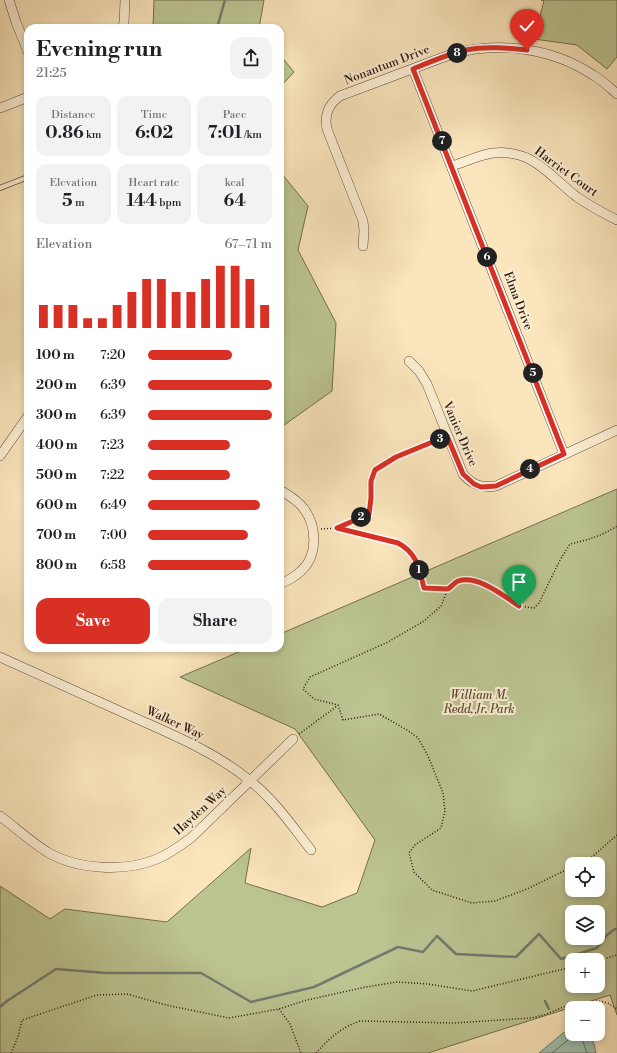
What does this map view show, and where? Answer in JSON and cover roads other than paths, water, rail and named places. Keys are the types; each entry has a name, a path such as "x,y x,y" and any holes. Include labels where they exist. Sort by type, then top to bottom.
{"street":[{"path":"9,0 24,42"},
{"path":"124,24 125,0"},
{"name":"Nonantum Drive","path":"363,246 363,221 327,129 326,116 331,104 340,96 466,50 498,48 527,50 555,56 594,75 617,94"},
{"name":"Elma Drive","path":"413,69 564,454"},
{"path":"0,108 24,99"},
{"name":"Harriet Court","path":"452,166 492,153 524,156 542,167 578,197 617,220"},
{"name":"Vanier Drive","path":"409,361 427,384 463,474 474,484 481,487 496,486 617,430"},
{"path":"0,456 24,422"},
{"path":"284,492 296,500 304,508 313,529 314,543 310,558 302,571 284,582"},
{"name":"Walker Way","path":"0,657 219,758 250,781 278,808 311,850"},
{"name":"Hayden Way","path":"0,816 49,853 72,862 93,867 117,868 134,866 157,859 175,850 190,838 292,739"}],"lane":[{"path":"0,188 24,179"}],"water":[{"path":"565,1032 565,1041 592,1041 596,1053 539,1053"}],"waterway":[{"path":"218,24 225,0"},
{"path":"0,1007 56,969 106,973 201,973 251,1002 314,987 398,947 423,952 437,936 456,954 516,957 539,934 561,959 597,948 607,935 617,929"},
{"path":"545,1001 549,1009"}],"park label":[{"name":"William M. Redd, Jr. Park","path":"479,702"}]}
